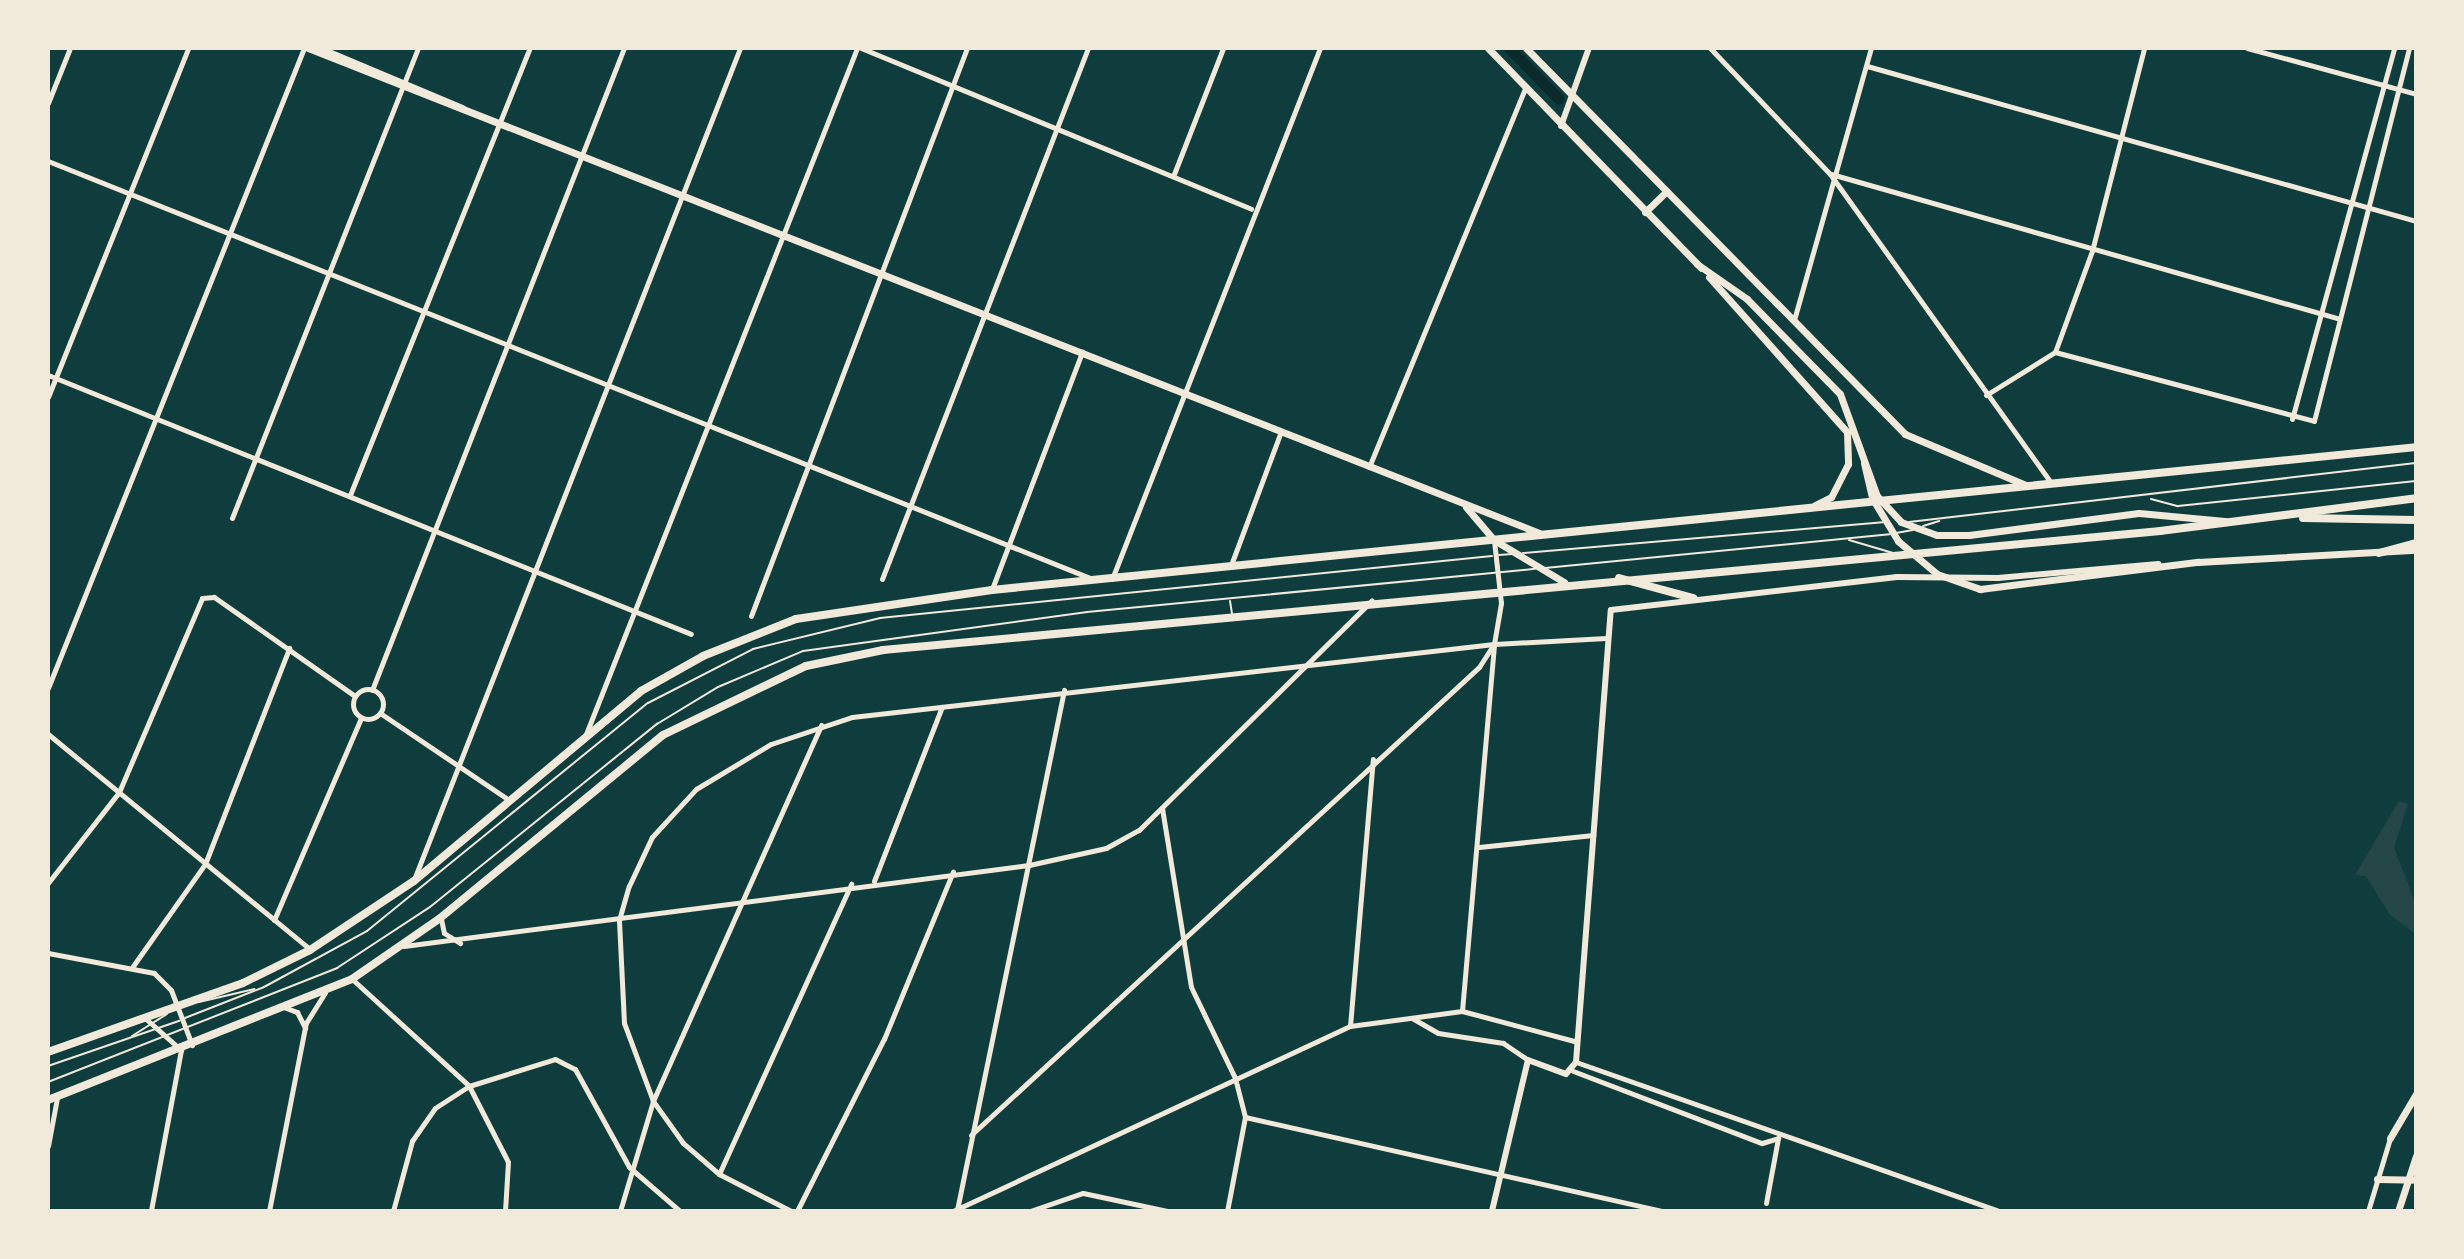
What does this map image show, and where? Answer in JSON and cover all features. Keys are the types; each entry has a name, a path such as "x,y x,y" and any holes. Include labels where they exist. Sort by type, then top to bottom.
{"highway":[{"path":"48,1052 150,1020 310,950 414,881 506,798 586,734 672,673 757,631 838,609 992,590 2416,447"},
{"path":"52,1098 325,993 352,979 442,917 610,772 766,680 883,650 1503,587 1902,555 2290,516 2416,498"},
{"path":"2290,516 2416,520"},
{"path":"2379,553 2416,543"},
{"path":"1614,577 1693,598"}],"main road":[{"path":"306,48 401,88 462,108"},
{"path":"319,48 405,79 462,108 579,157 884,272 1464,506 1544,535"},
{"path":"1488,48 1697,264 1847,432 1848,464 1831,497 1795,510"},
{"path":"1526,48 1905,434 2031,487"},
{"path":"1645,212 1667,191"},
{"path":"1697,264 1788,339 1840,394 1862,441 1877,496 1901,522 1937,535 1969,535 2139,513 2234,522"},
{"path":"1862,441 1883,521 1916,559 1969,586 2013,588 2198,562 2416,550"},
{"path":"1464,506 1494,540 1536,569 1564,582"},
{"path":"2390,1138 2416,1094"},
{"path":"2398,1211 2412,1178 2416,1156"},
{"path":"2377,1179 2412,1178"}],"street":[{"path":"48,103 70,48"},
{"path":"48,397 51,376 188,48"},
{"path":"48,688 306,48"},
{"path":"232,518 418,48"},
{"path":"350,495 420,310 530,48"},
{"path":"372,690 432,528 624,48"},
{"path":"414,881 456,765 740,48"},
{"path":"586,734 781,232 859,48 1174,174 1251,209"},
{"path":"751,616 967,48"},
{"path":"882,579 906,503 1088,48"},
{"path":"1174,174 1223,48"},
{"path":"1112,579 1251,209 1320,48"},
{"path":"1561,126 1575,98 1589,48"},
{"path":"1710,48 1830,174 2052,485"},
{"path":"1793,323 1830,174 1871,48"},
{"path":"1986,395 2055,352 2092,251 2144,48"},
{"path":"2247,48 2416,94"},
{"path":"2292,419 2394,48"},
{"path":"2055,352 2292,419 2314,421 2409,48"},
{"path":"1867,66 2416,221"},
{"path":"1369,468 1526,87"},
{"path":"48,161 607,382 807,466 1096,581"},
{"path":"1830,174 2092,251 2340,319"},
{"path":"992,590 1082,351"},
{"path":"51,376 257,456 691,634"},
{"path":"1230,566 1281,431"},
{"path":"1462,1011 1479,847 1494,644 1503,587 1494,540"},
{"path":"1573,1071 1606,638 1617,606 1897,577 1998,578 2198,562"},
{"path":"48,883 119,792 199,602 214,597 355,696 361,718 274,920"},
{"path":"404,946 461,943 851,884 1029,865 1106,848 1162,807 1372,600"},
{"path":"791,1211 719,1174 683,1143 653,1101 624,1023 619,920 640,856 696,789 771,744 822,724 1064,690 1494,644 1606,638"},
{"path":"971,1135 1373,758 1479,667 1494,644"},
{"path":"133,966 205,864 289,648"},
{"path":"355,696 372,690"},
{"path":"372,690 382,700 380,713"},
{"path":"956,1211 1064,690"},
{"path":"874,881 942,707"},
{"path":"361,718 380,713 506,798"},
{"path":"620,1211 629,1167 653,1101 822,724"},
{"path":"48,734 310,950"},
{"path":"1350,1026 1373,758"},
{"path":"1162,807 1182,937 1199,1012 1235,1078 1245,1117 1227,1211"},
{"path":"1479,847 1593,835"},
{"path":"797,1211 884,1039 953,872"},
{"path":"719,1174 851,884"},
{"path":"442,917 444,933 461,943"},
{"path":"48,953 133,966 163,980 178,1007 192,1045"},
{"path":"352,979 469,1086 508,1162 505,1211"},
{"path":"269,1211 305,1029 325,993"},
{"path":"286,1008 297,1012 305,1029"},
{"path":"956,1211 1350,1026 1462,1011 1574,1041"},
{"path":"1412,1018 1438,1033 1503,1043 1528,1060 1573,1071 1762,1143 1779,1136"},
{"path":"150,1020 173,1035 181,1050 151,1211"},
{"path":"393,1211 412,1141 435,1108 469,1086 555,1059 575,1069 629,1167 680,1211"},
{"path":"1492,1211 1528,1060"},
{"path":"1576,1062 1999,1211"},
{"path":"2368,1211 2390,1138 2416,1087"},
{"path":"48,1146 54,1119 52,1098"},
{"path":"48,1111 54,1119"},
{"path":"1245,1117 1662,1211"},
{"path":"1766,1203 1779,1136"},
{"path":"1030,1211 1083,1193 1167,1211"}],"lane":[{"path":"48,1066 163,1027 264,987 420,893 648,703 753,649 880,618 1814,524 1944,520 2149,499 2416,463"},
{"path":"2149,499 2178,506 2416,481"},
{"path":"48,1082 299,986 375,945 603,761 760,666 851,640 1501,572 1848,540 1944,520"},
{"path":"1848,540 1902,555"},
{"path":"1230,600 1232,615"},
{"path":"178,1007 264,987"},
{"path":"128,1039 150,1020"}],"shaded area":[{"path":"2399,801 2408,804 2394,848 2416,904 2416,934 2390,915 2366,876 2355,875"}],"waterway":[{"path":"1509,48 1559,99"}]}
